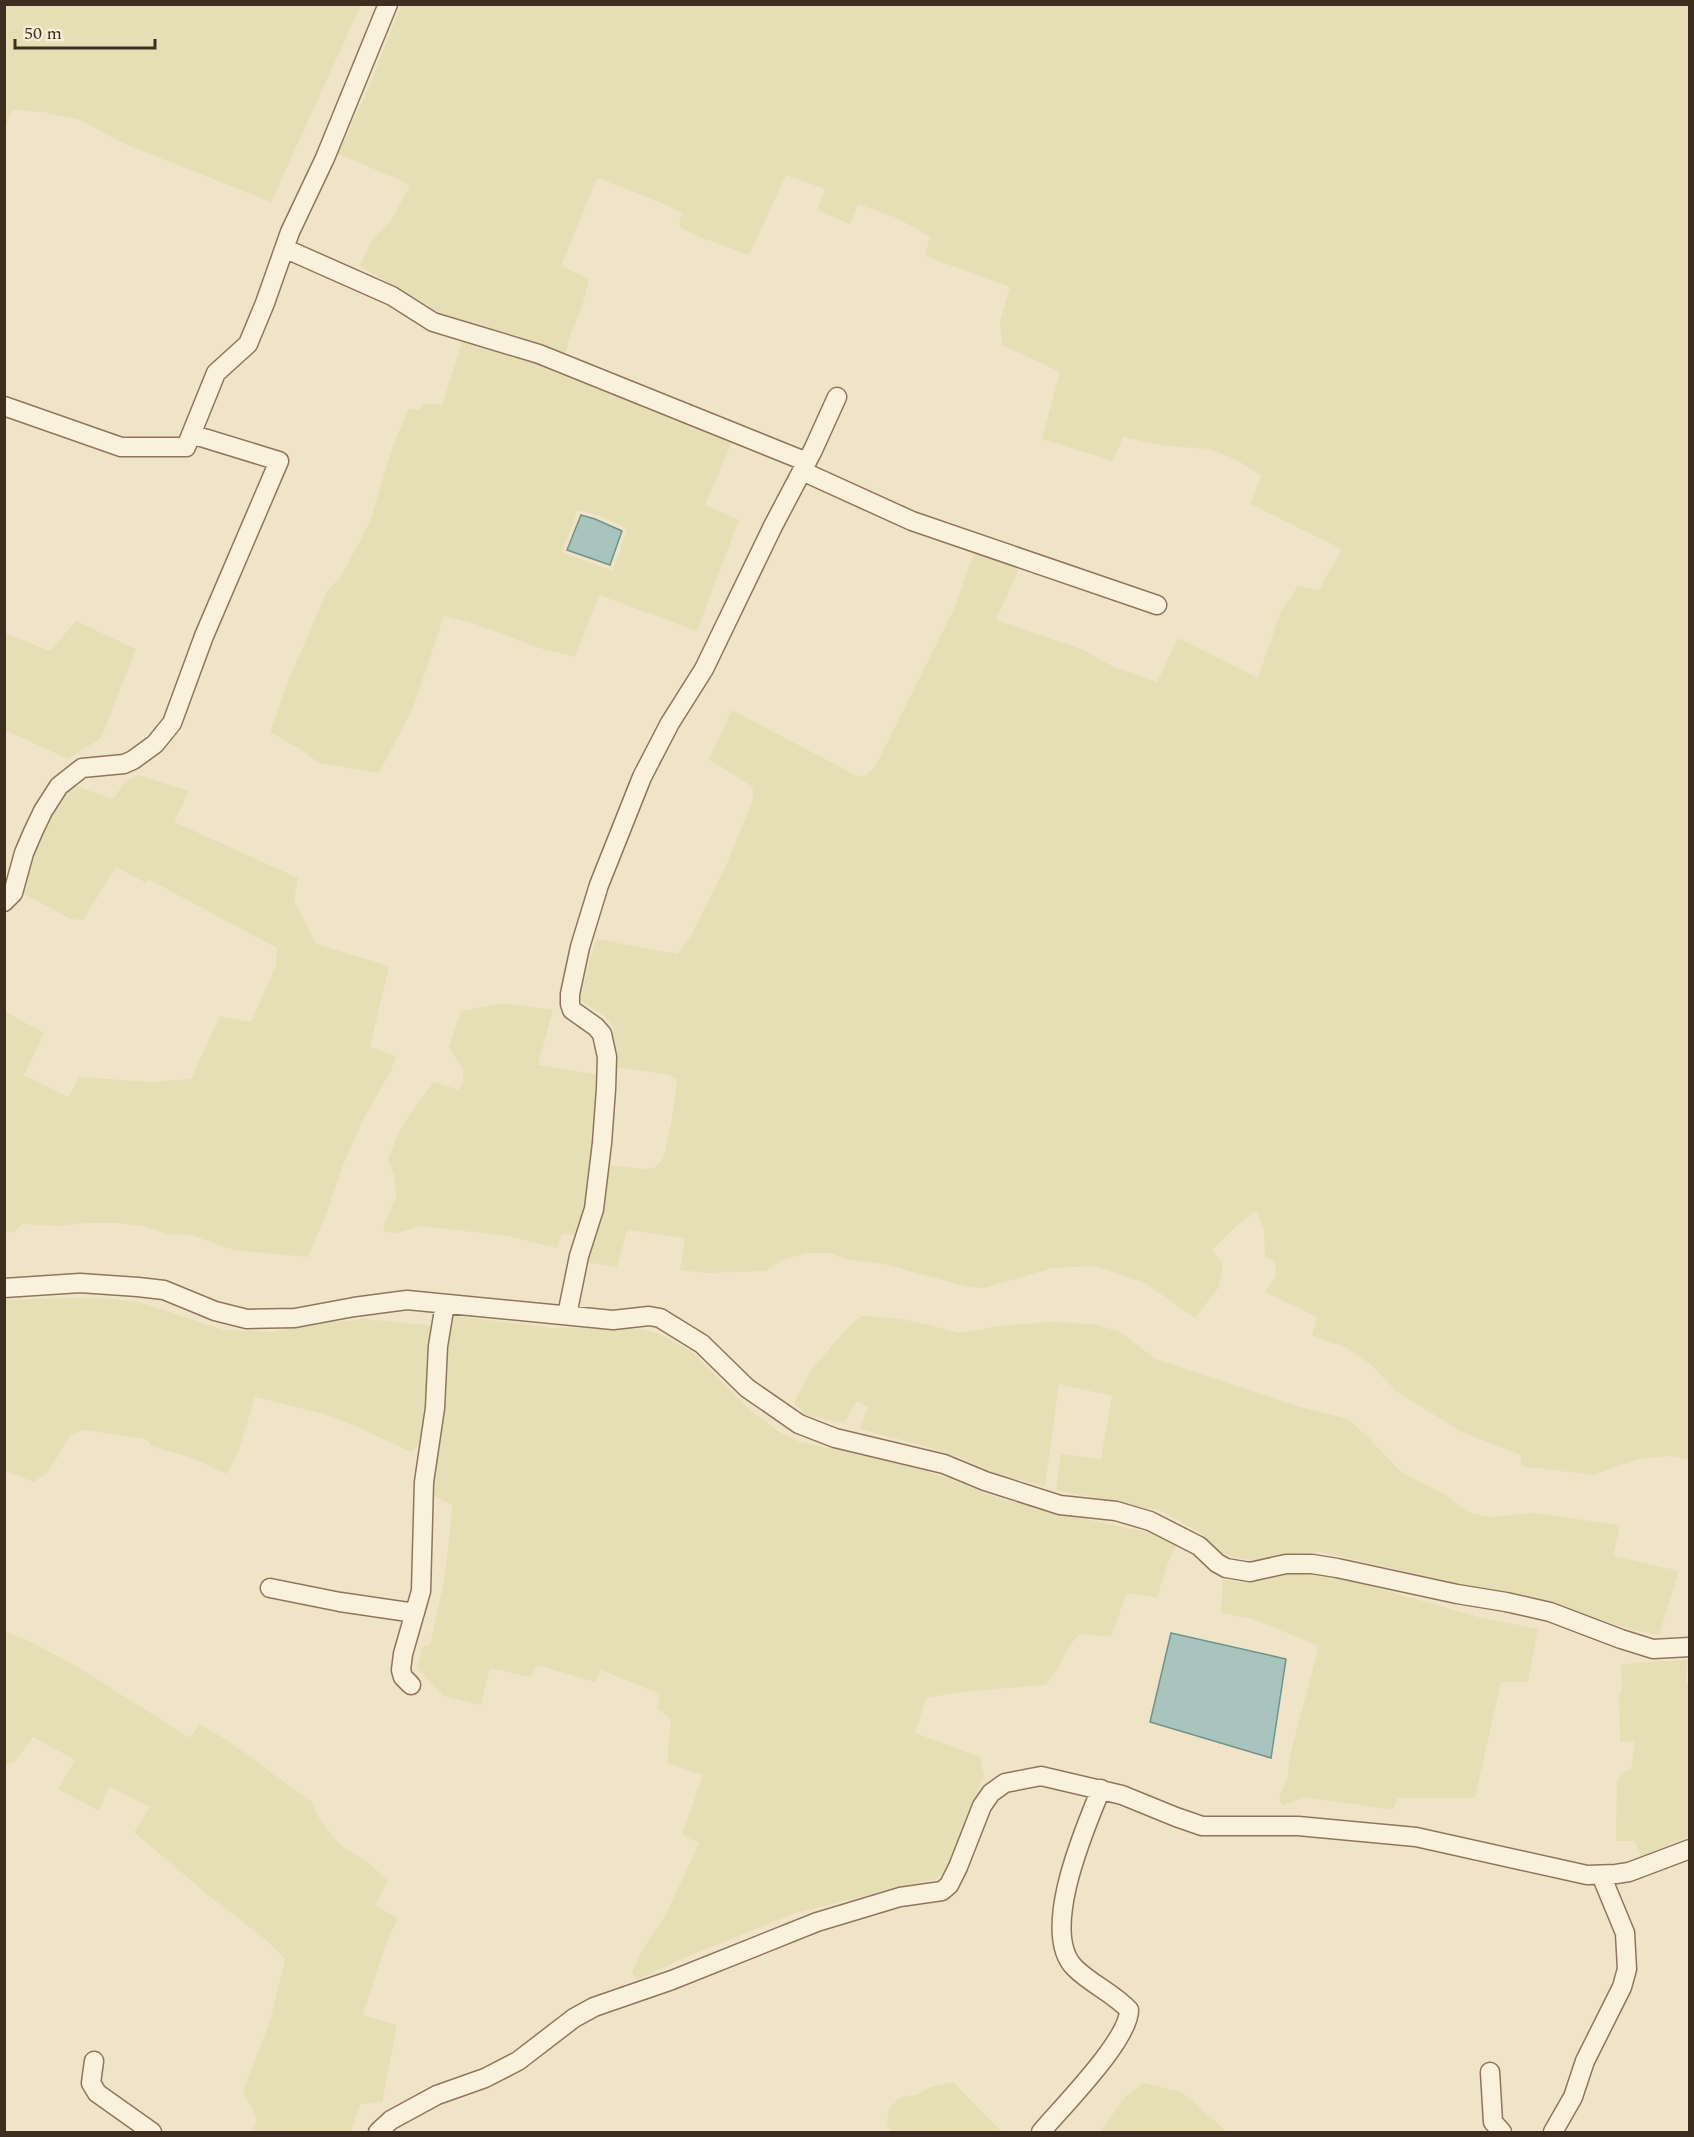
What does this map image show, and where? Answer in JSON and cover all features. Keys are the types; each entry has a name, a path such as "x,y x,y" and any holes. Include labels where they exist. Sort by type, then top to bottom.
{"street":[{"path":"4,406 121,447 186,447 216,373 248,344 286,249 290,232 325,158 388,4"},
{"path":"286,249 392,296 433,322 540,354 805,466 912,521 1157,605"},
{"path":"567,1315 579,1256 594,1209 606,1089 607,1057 602,1034 572,1010 570,1004 580,947 598,885 642,777 670,723 704,669 837,398"},
{"path":"4,902 13,893 24,853 33,832 59,786 82,768 124,764 133,760 155,744 172,723 204,636 279,461 191,434"},
{"path":"4,1288 80,1283 164,1290 215,1311 247,1319 295,1318 354,1306 406,1300 613,1320 649,1316 660,1318 702,1344 747,1389 799,1424 835,1438 944,1464 985,1481 1060,1505 1116,1511 1150,1521 1199,1546 1217,1563 1226,1568 1250,1572 1286,1564 1312,1564 1337,1568 1550,1612 1653,1649 1689,1647"},
{"path":"411,1685 403,1677 401,1670 421,1591 424,1482 435,1408 438,1346 445,1304"},
{"path":"270,1588 340,1602 415,1613"},
{"path":"378,2133 391,2120 437,2095 485,2078 518,2061 574,2018 594,2007 672,1980 817,1922 900,1897 942,1891 949,1885 958,1867 982,1806 991,1793 1005,1783 1041,1776 1122,1795 1202,1826 1298,1826 1416,1838 1587,1875 1629,1872 1689,1849"},
{"path":"1041,2133 1115,2045 1129,2018 1129,2010 1121,2001 1074,1968 1061,1939 1062,1918 1071,1872 1101,1789"},
{"path":"1553,2133 1573,2097 1586,2061 1622,1988 1627,1969 1625,1933 1601,1875"},
{"path":"94,2061 91,2083 97,2093 152,2133"},
{"path":"1490,2072 1493,2122 1502,2133"}],"shaded area":[{"path":"5,4 361,5 271,202 127,145 78,119 42,112 12,110 5,128"},
{"path":"401,5 1689,5 1689,1460 1669,1456 1638,1459 1593,1475 1521,1466 1521,1455 1462,1432 1397,1392 1370,1364 1345,1347 1312,1336 1317,1317 1265,1292 1276,1276 1275,1261 1265,1257 1264,1231 1256,1211 1212,1250 1223,1265 1219,1287 1195,1318 1145,1283 1095,1266 1053,1268 984,1288 968,1287 884,1264 845,1259 831,1253 807,1253 784,1259 765,1271 706,1273 680,1270 685,1238 627,1230 617,1267 587,1262 605,1165 644,1169 656,1167 663,1159 672,1119 677,1080 670,1075 616,1067 612,1025 604,1016 584,1003 581,996 586,975 596,939 677,954 691,936 724,870 753,800 753,787 709,759 732,710 859,777 866,775 875,767 954,609 976,548 1021,564 996,620 1081,649 1114,667 1157,682 1178,638 1258,678 1280,613 1298,586 1319,590 1342,549 1250,504 1261,476 1237,460 1210,449 1165,446 1123,437 1113,461 1042,439 1060,372 1002,345 1000,321 1010,287 925,256 930,237 897,218 858,204 850,224 817,210 825,189 786,175 749,255 681,228 679,222 682,213 597,178 561,266 589,279 564,358 433,313 429,306 360,266 372,240 391,220 410,186 338,154 369,87"},
{"path":"463,340 544,364 732,442 705,505 739,520 697,631 599,595 575,657 545,650 472,623 444,616 413,708 379,773 319,763 270,732 287,684 327,591 341,576 370,522 394,442 409,409 420,410 424,403 442,405","holes":["578,510 603,517 627,529 613,571 562,552"]},
{"path":"76,621 136,649 101,738 68,759 5,730 5,633 50,651"},
{"path":"138,775 189,791 174,822 298,878 294,900 316,944 389,966 370,1047 396,1056 391,1071 364,1118 343,1165 308,1257 234,1250 191,1235 168,1234 143,1226 118,1223 60,1226 22,1224 13,1233 4,1231 4,1011 44,1033 24,1075 68,1097 79,1077 152,1082 191,1079 220,1016 251,1022 276,966 277,948 148,879 146,883 116,867 83,920 71,919 22,893 28,865 39,837 70,784 113,799 125,782"},
{"path":"503,1003 553,1010 538,1065 599,1075 586,1209 576,1236 562,1233 557,1248 506,1236 422,1226 396,1233 385,1232 383,1226 396,1198 394,1175 388,1160 397,1136 434,1082 459,1090 463,1081 463,1069 449,1047 461,1011"},
{"path":"114,1299 142,1303 224,1330 272,1332 313,1324 365,1319 434,1326 429,1401 423,1437 411,1452 358,1427 323,1414 255,1397 239,1450 227,1474 192,1458 151,1446 146,1439 84,1430 70,1436 49,1471 34,1482 5,1471 4,1300"},
{"path":"448,1315 552,1328 641,1329 660,1334 693,1353 751,1411 781,1433 800,1442 897,1462 995,1497 1047,1511 1155,1534 1178,1543 1168,1562 1157,1598 1127,1593 1111,1637 1079,1634 1046,1685 960,1692 926,1698 915,1733 980,1757 984,1775 955,1850 942,1874 935,1879 795,1913 679,1960 637,1980 632,1972 644,1947 665,1916 699,1843 682,1835 703,1775 667,1763 671,1719 657,1709 660,1694 601,1670 595,1682 537,1665 531,1677 490,1668 481,1705 444,1696 417,1668 423,1646 430,1645 444,1581 450,1533 452,1505 430,1494"},
{"path":"861,1316 902,1319 961,1333 999,1326 1052,1322 1092,1324 1120,1332 1156,1359 1300,1407 1348,1419 1401,1472 1446,1495 1468,1512 1491,1517 1533,1513 1620,1525 1613,1556 1679,1571 1659,1635 1632,1630 1550,1604 1413,1576 1395,1569 1320,1552 1296,1553 1264,1561 1235,1558 1210,1547 1201,1533 1158,1510 1056,1490 1061,1454 1101,1459 1112,1396 1059,1384 1045,1486 991,1473 962,1458 860,1429 868,1407 857,1401 844,1423 805,1415 794,1402 812,1369 850,1325"},
{"path":"1307,1572 1345,1579 1478,1617 1538,1629 1528,1682 1501,1682 1475,1798 1398,1798 1393,1810 1305,1797 1282,1806 1279,1798 1288,1776 1290,1755 1319,1646 1252,1619 1221,1613 1223,1579 1238,1582 1257,1581 1288,1573"},
{"path":"5,1631 76,1666 190,1738 200,1724 231,1743 312,1802 319,1818 339,1844 370,1864 388,1881 375,1906 398,1918 385,1947 363,2015 397,2025 382,2102 360,2104 351,2132 251,2132 257,2119 243,2091 271,2018 285,1959 266,1940 134,1832 150,1807 109,1787 99,1811 58,1789 75,1760 33,1737 14,1763 5,1764"},
{"path":"1687,1660 1686,1683 1690,1684 1689,1837 1641,1856 1634,1841 1616,1841 1617,1779 1631,1769 1635,1741 1620,1742 1621,1664"},
{"path":"953,2082 1002,2132 890,2132 887,2122 889,2108 901,2097 916,2095 931,2087"},
{"path":"1143,2083 1182,2092 1227,2132 1100,2132 1125,2097"}],"water":[{"path":"581,515 622,531 610,565 567,550"},
{"path":"1171,1633 1286,1659 1271,1758 1150,1722"}]}
